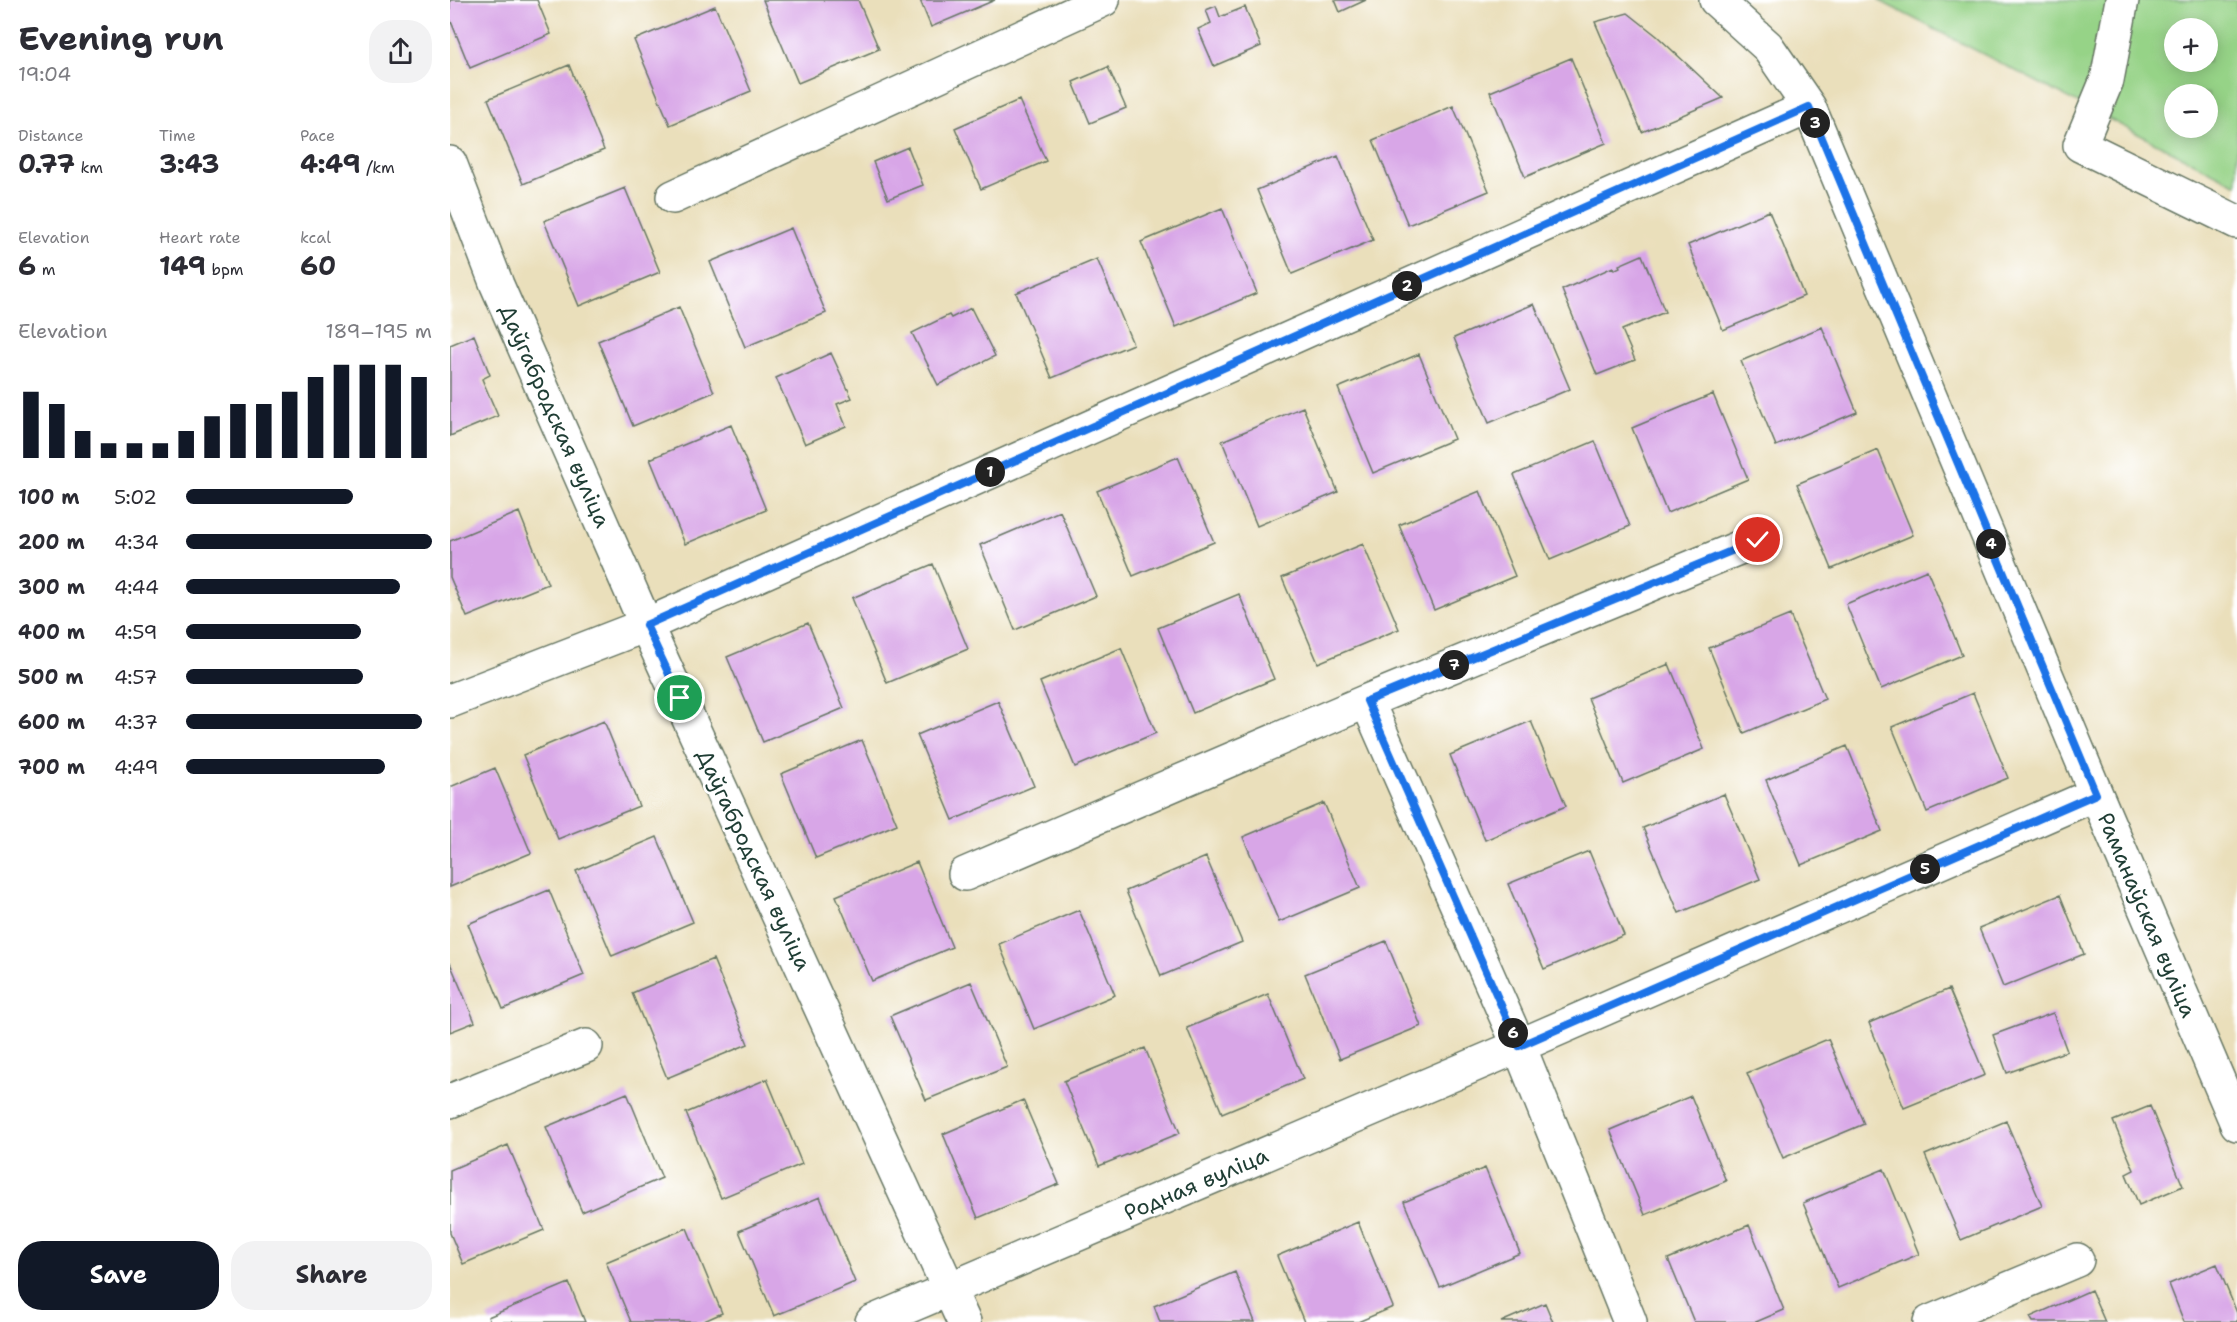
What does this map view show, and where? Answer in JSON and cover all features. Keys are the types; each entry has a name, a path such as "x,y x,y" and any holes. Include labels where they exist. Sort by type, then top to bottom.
{"street":[{"path":"673,196 1103,0"},
{"name":"Раманаўская вуліца","path":"1716,0 1767,46 1809,107 2096,794 2237,1124"},
{"path":"2122,0 2107,80 2079,145 2237,222"},
{"path":"450,701 646,625 1809,107"},
{"name":"Даўгабродская вуліца","path":"450,163 497,285 646,625 964,1322"},
{"path":"965,873 1367,701 1758,540"},
{"path":"1367,701 1519,1046 1630,1322"},
{"name":"Родная вуліца","path":"872,1322 1519,1046 2096,794"},
{"path":"450,1101 586,1046"},
{"path":"1930,1322 2077,1260"}],"green space":[{"path":"1878,0 2237,0 2237,185"}],"building":[{"path":"450,0 537,0 551,34 470,68 450,19"},
{"path":"763,0 858,0 879,49 798,83"},
{"path":"920,0 995,0 931,27"},
{"path":"1335,0 1366,0 1340,12"},
{"path":"715,6 751,91 670,125 634,40"},
{"path":"1216,6 1220,17 1245,7 1261,46 1214,66 1198,29 1211,23 1206,10"},
{"path":"1628,13 1657,36 1723,98 1642,132 1595,22"},
{"path":"1571,58 1606,143 1525,177 1490,92"},
{"path":"569,65 604,150 523,184 488,99"},
{"path":"1108,67 1126,108 1090,123 1073,82"},
{"path":"1019,100 1046,161 981,189 955,128"},
{"path":"1453,106 1489,191 1408,225 1373,140"},
{"path":"908,147 923,185 888,199 873,162"},
{"path":"1338,156 1373,240 1292,274 1257,190"},
{"path":"625,188 660,272 579,306 544,221"},
{"path":"1222,208 1257,293 1176,327 1141,242"},
{"path":"1769,211 1804,296 1723,330 1688,245"},
{"path":"791,228 826,313 745,347 710,262"},
{"path":"1642,255 1665,312 1622,330 1635,360 1597,375 1562,290 1613,267 1614,270 1620,267 1619,265"},
{"path":"1097,259 1133,344 1052,378 1016,293"},
{"path":"1534,304 1570,389 1489,423 1454,338"},
{"path":"679,307 714,392 633,426 598,341"},
{"path":"971,308 995,356 938,385 912,333 949,315 951,318"},
{"path":"1822,327 1857,412 1776,446 1741,361"},
{"path":"474,335 490,375 482,379 498,416 450,436 450,345"},
{"path":"831,353 852,398 837,404 846,426 805,444 776,378"},
{"path":"1419,354 1454,439 1373,473 1338,388"},
{"path":"1713,394 1748,479 1667,513 1632,428"},
{"path":"1303,407 1338,492 1257,526 1222,441"},
{"path":"731,425 766,510 685,544 650,459"},
{"path":"1595,441 1630,526 1550,560 1514,475"},
{"path":"1878,450 1913,535 1832,569 1797,484"},
{"path":"1178,457 1214,542 1133,576 1097,491"},
{"path":"1480,491 1515,576 1434,610 1399,525"},
{"path":"1060,511 1096,596 1015,630 980,545"},
{"path":"519,512 548,584 467,617 450,577 450,541"},
{"path":"1363,544 1399,629 1318,663 1282,578"},
{"path":"933,564 968,649 887,683 852,598"},
{"path":"1927,570 1962,655 1881,689 1846,604"},
{"path":"1239,594 1274,679 1193,713 1158,628"},
{"path":"1790,615 1825,699 1744,733 1709,648"},
{"path":"808,623 844,708 763,742 727,657"},
{"path":"1121,648 1156,733 1075,767 1040,682"},
{"path":"1669,664 1704,749 1623,783 1588,698"},
{"path":"1973,693 2008,778 1927,812 1892,727"},
{"path":"998,701 1034,786 953,820 917,735"},
{"path":"604,721 639,806 558,839 523,755"},
{"path":"1531,721 1566,806 1485,840 1450,755"},
{"path":"862,740 897,824 816,858 781,774"},
{"path":"1847,746 1882,831 1801,865 1766,780"},
{"path":"495,768 531,853 450,887 450,787"},
{"path":"1724,794 1760,879 1679,913 1643,828"},
{"path":"1324,803 1360,888 1279,922 1243,837"},
{"path":"657,837 693,922 612,956 576,871"},
{"path":"1589,851 1624,935 1544,969 1508,884"},
{"path":"1206,857 1242,942 1161,976 1126,891"},
{"path":"917,862 952,947 872,981 836,896"},
{"path":"549,890 584,975 503,1009 468,924"},
{"path":"2060,895 2084,954 2003,987 1979,928"},
{"path":"1079,910 1115,995 1034,1029 999,944"},
{"path":"1386,941 1421,1026 1340,1059 1305,974"},
{"path":"713,959 748,1044 667,1078 632,993"},
{"path":"450,963 475,1022 450,1032"},
{"path":"971,982 1007,1067 926,1100 890,1016"},
{"path":"1949,989 1985,1075 1904,1108 1869,1023"},
{"path":"1268,994 1303,1079 1222,1113 1187,1028"},
{"path":"2053,1013 2067,1051 2007,1073 1993,1035"},
{"path":"1828,1039 1864,1124 1783,1158 1747,1073"},
{"path":"1145,1048 1180,1133 1099,1166 1064,1081"},
{"path":"767,1079 802,1164 721,1198 686,1113"},
{"path":"627,1093 662,1178 582,1212 546,1127"},
{"path":"1691,1096 1726,1181 1645,1215 1610,1130"},
{"path":"1023,1100 1059,1184 978,1218 943,1134"},
{"path":"2150,1106 2183,1186 2139,1205 2126,1174 2134,1170 2113,1121"},
{"path":"2006,1121 2042,1206 1961,1240 1925,1155"},
{"path":"508,1145 544,1230 463,1264 450,1233 450,1170"},
{"path":"1485,1168 1520,1253 1440,1287 1404,1202"},
{"path":"1884,1169 1919,1254 1838,1288 1803,1203"},
{"path":"820,1197 855,1282 774,1316 739,1231"},
{"path":"1358,1222 1393,1307 1358,1322 1304,1322 1277,1256"},
{"path":"1749,1225 1784,1310 1756,1322 1694,1322 1668,1259"},
{"path":"687,1228 722,1313 702,1322 631,1322 606,1262"},
{"path":"2217,1264 2237,1313 2237,1322 2184,1322 2169,1284"},
{"path":"1235,1272 1255,1322 1160,1322 1154,1306"},
{"path":"569,1283 585,1322 490,1322 488,1317"},
{"path":"2091,1290 2105,1322 2033,1322 2030,1317"},
{"path":"1545,1303 1553,1322 1501,1322"}],"route":[{"path":"680,698 646,625 1809,107 2096,794 1519,1046 1367,701 1758,540"}]}
